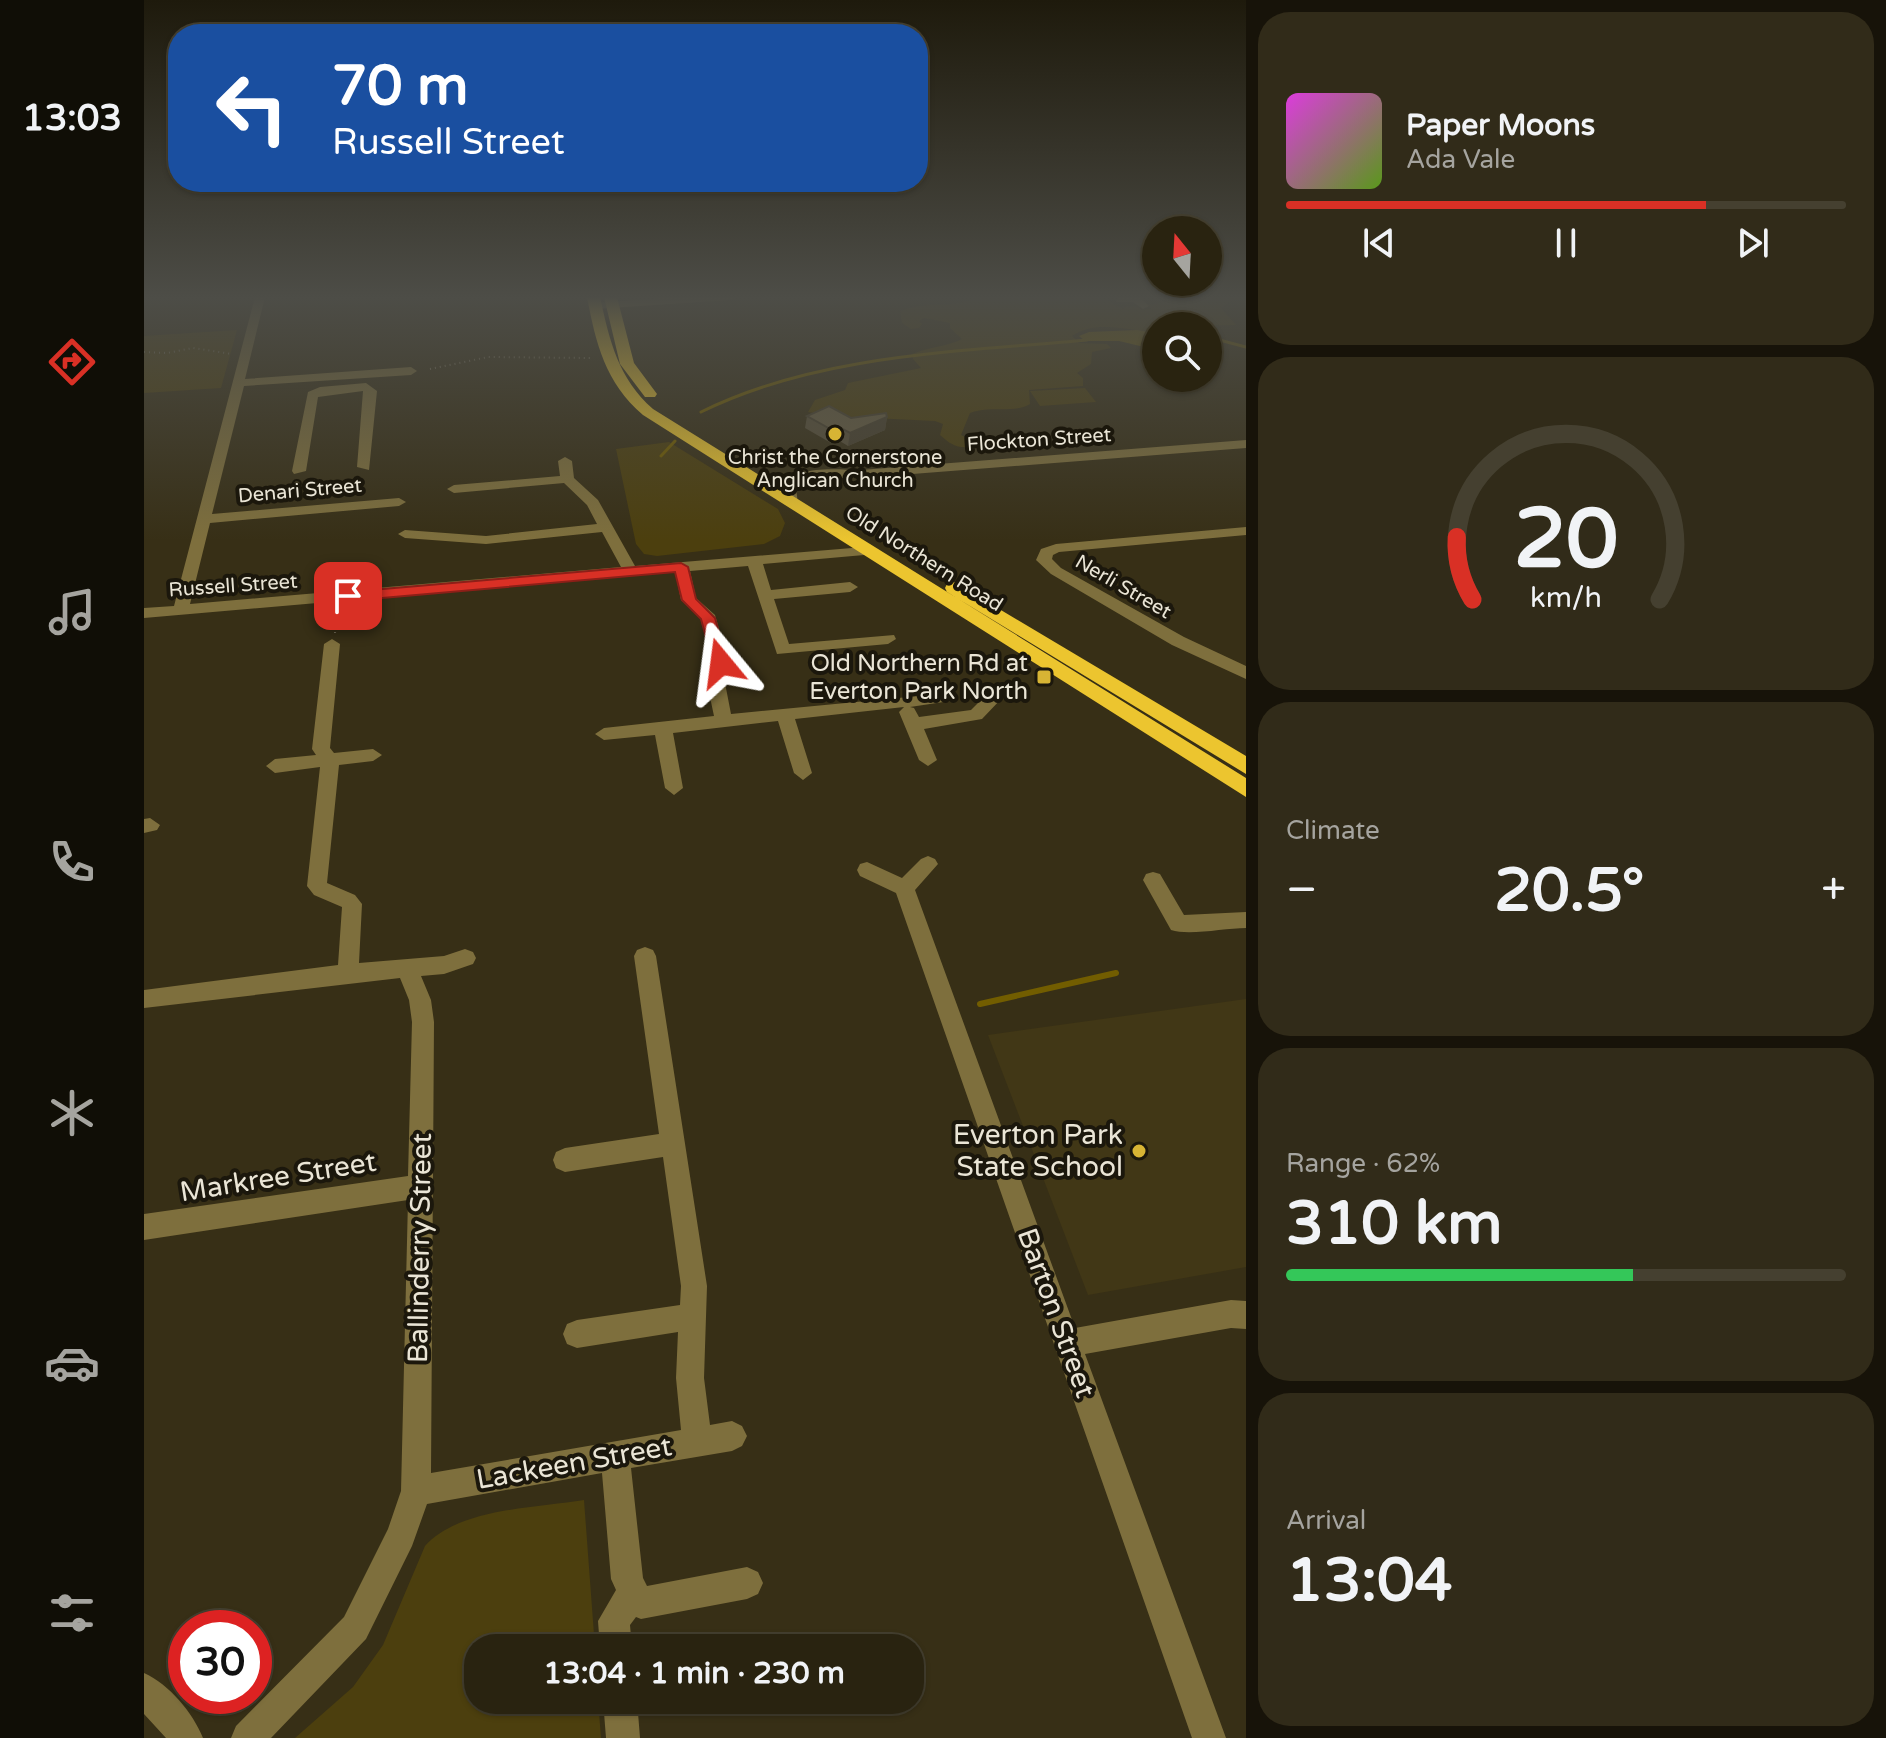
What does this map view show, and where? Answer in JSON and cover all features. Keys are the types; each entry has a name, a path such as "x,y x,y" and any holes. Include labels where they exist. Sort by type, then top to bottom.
{"highway":[{"name":"Old Northern Road","path":"617,378 628,395 658,420 795,494 1200,749 1246,783"},
{"name":"Old Northern Road","path":"795,494 831,529 864,551 1200,749"}],"street":[{"path":"181,609 241,378"},
{"path":"240,383 310,378"},
{"path":"299,471 312,395 320,391 366,387 371,391 364,467"},
{"name":"Flockton Street","path":"795,494 812,482 835,475 1246,444"},
{"path":"565,461 567,479 593,503 631,572"},
{"path":"454,489 567,479"},
{"name":"Denari Street","path":"205,519 399,503"},
{"path":"405,534 486,540 606,527"},
{"path":"803,554 823,544 831,529"},
{"name":"Nerli Street","path":"1246,531 1056,548 1046,552 1044,560 1056,571 1178,641 1246,673"},
{"name":"Russell Street","path":"144,613 864,551"},
{"path":"754,560 783,650 888,639"},
{"path":"681,567 689,600 707,615 721,666 716,683 724,721"},
{"path":"766,595 850,587"},
{"path":"332,644 321,749 330,760 317,886 324,892 346,898 352,904 348,973"},
{"path":"604,734 944,697"},
{"path":"913,724 980,714 993,698"},
{"path":"904,701 928,760"},
{"path":"785,714 803,773"},
{"path":"663,727 674,788"},
{"path":"275,766 373,755"},
{"path":"867,870 904,888 928,864"},
{"path":"1153,880 1178,924 1221,919 1246,920"},
{"name":"Barton Street","path":"904,888 1209,1738"},
{"path":"645,956 694,1286 690,1378 697,1442"},
{"path":"144,999 348,973 407,969 465,958"},
{"name":"Ballinderry Street","path":"248,1738 355,1628 401,1535 416,1491 423,1022 420,1000 407,969"},
{"path":"565,1160 673,1144"},
{"name":"Markree Street","path":"144,1227 422,1186"},
{"path":"1067,1343 1231,1314 1246,1315"},
{"path":"577,1334 694,1316"},
{"name":"Lackeen Street","path":"416,1491 732,1436"},
{"path":"615,1456 627,1579 641,1603 747,1583"},
{"path":"615,1634 614,1621 633,1593"},
{"path":"144,1690 186,1738"},
{"path":"621,1714 623,1738"}],"path":[{"path":"332,644 338,605"}],"shaded area":[{"path":"144,378 224,378 221,388 144,393"},
{"path":"872,378 1083,378 1083,386 1029,390 1030,404 1024,407 970,413 961,435 971,440 969,447 947,441 940,435 943,424 935,421 808,412 815,400 845,390 848,383"},
{"path":"1085,388 1096,402 1040,406 1030,391"},
{"path":"669,442 778,509 785,523 780,536 764,544 657,556 644,554 636,544 616,449"},
{"name":"Everton Park State School","path":"1246,999 1246,1267 1088,1295 988,1035"},
{"path":"584,1500 594,1634 464,1634 464,1714 599,1714 601,1738 295,1738 353,1687 383,1645 425,1546 457,1524 522,1508"}],"building":[{"path":"829,406 851,418 886,413 887,417 850,433 839,427 832,430 807,416"}],"waterway":[{"path":"701,412 793,378"},
{"path":"661,456 675,441"},
{"path":"980,1004 1116,973"}],"place":[{"name":"Christ the Cornerstone Anglican Church","path":"835,434"},
{"name":"Old Northern Rd at Everton Park North","path":"1044,677"},
{"name":"Everton Park State School","path":"1139,1151"}],"route":[{"path":"348,596 681,567 689,600 708,618 721,663"}]}
